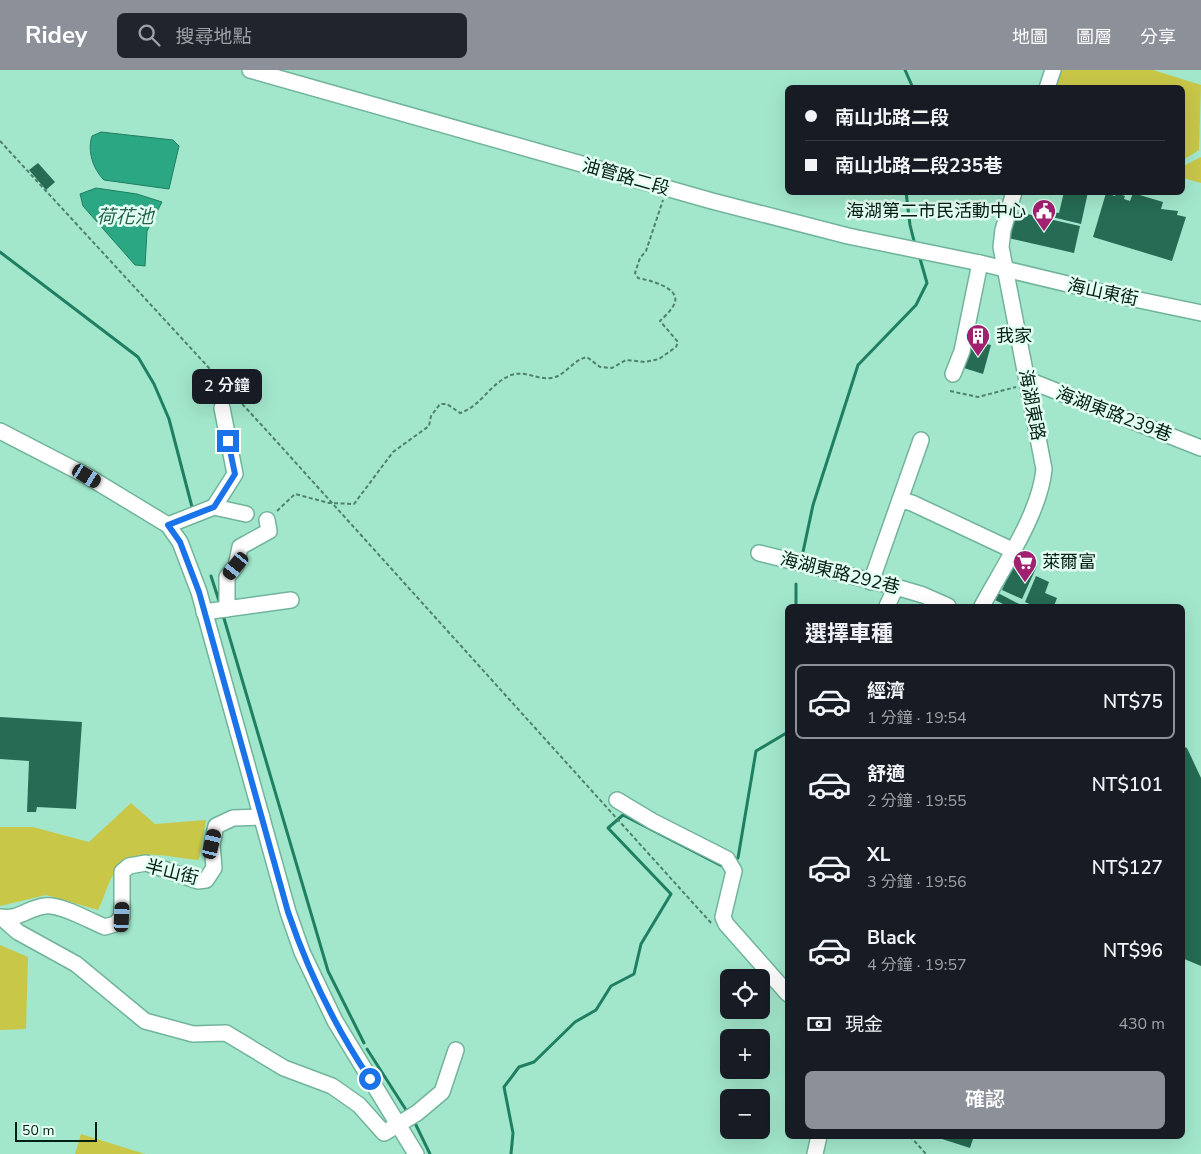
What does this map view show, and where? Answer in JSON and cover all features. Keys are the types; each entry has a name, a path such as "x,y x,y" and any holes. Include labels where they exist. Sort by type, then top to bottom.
{"street":[{"name":"油管路二段","path":"250,70 667,188 848,236 980,263 1005,270"},
{"path":"1048,85 1053,70"},
{"name":"海湖東路","path":"983,604 1035,505 1043,485 1044,469 1001,247 1003,230 1013,195"},
{"path":"953,374 962,351 980,263"},
{"name":"海山東街","path":"1005,270 1201,313"},
{"name":"海湖東路239巷","path":"1028,382 1201,448"},
{"path":"214,507 235,474 222,408"},
{"path":"0,431 87,476 168,525 180,542 189,563 204,612 288,912 302,952 339,1029 416,1154"},
{"path":"871,582 921,440"},
{"path":"900,500 912,503 1012,550"},
{"path":"168,525 214,507 246,514"},
{"path":"227,609 227,577 236,566 240,548 269,530 268,520"},
{"name":"海湖東路292巷","path":"759,553 896,587 923,595 943,604"},
{"path":"888,604 896,587"},
{"path":"204,612 291,600"},
{"path":"617,800 730,863 734,871 723,917 726,924 785,991"},
{"name":"半山街","path":"1,918 12,919 35,908 54,906 105,927 115,924 122,917 122,872 129,866 146,863 198,881 206,880 214,868 212,844 216,826 233,818 262,817"},
{"path":"1,918 18,932 76,964 145,1020 193,1034 226,1032 284,1068 332,1086 359,1105 384,1133 416,1113 442,1092 456,1050"},
{"path":"816,1154 818,1139"}],"path":[{"path":"0,141 713,926"},
{"path":"268,520 296,494 329,502 354,504 393,452 429,426 431,416 440,404 447,404 460,413 478,404 493,386 511,375 525,373 539,378 552,378 565,372 577,359 587,357 600,367 612,368 626,360 645,362 659,359 676,347 678,342 660,321 674,304 673,294 658,282 638,278 635,273 640,258 646,251 667,188"},
{"path":"950,391 978,397 1028,382"},
{"path":"913,1139 926,1154"}],"shaded area":[{"path":"1061,70 1153,70 1201,85 1199,150 1185,159 1185,85 1057,85"},
{"path":"1201,157 1201,183 1185,179 1185,165"},
{"path":"131,803 155,824 206,820 199,860 160,855 136,856 126,861 117,869 98,910 46,895 0,906 0,827 33,827 89,842"},
{"path":"0,945 28,957 26,1029 0,1030"},
{"path":"81,1134 145,1154 75,1154"}],"water":[{"path":"101,132 173,140 179,146 169,189 104,180 94,165 90,148 92,136"},
{"name":"荷花池","path":"96,188 137,194 162,202 147,231 145,266 135,265 83,206 80,194"}],"building":[{"path":"38,163 55,182 46,190 29,170"},
{"path":"1063,195 1087,195 1081,224 1052,217 1053,212 1059,213"},
{"path":"1105,195 1122,195 1125,196 1124,199 1130,201 1132,195 1140,195 1163,202 1161,209 1178,211 1177,215 1186,217 1172,261 1093,237"},
{"name":"海湖第二市民活動中心","path":"1014,211 1080,226 1074,253 1008,238"},
{"name":"我家","path":"971,341 991,345 983,374 964,368"},
{"path":"1016,558 1037,566 1022,599 1002,590"},
{"path":"1036,576 1049,582 1045,593 1057,598 1055,604 1030,604 1025,602"},
{"path":"998,593 1019,604 1003,604 995,600"},
{"path":"0,717 82,722 76,809 37,807 36,812 27,812 29,761 0,759"},
{"path":"1185,747 1201,778 1201,966 1185,959"},
{"path":"942,1139 973,1139 970,1148"}],"waterway":[{"path":"905,70 912,85"},
{"path":"906,195 910,225 915,245"},
{"path":"0,252 138,357 154,384 169,419 192,507"},
{"path":"803,552 813,505 858,365 916,305 927,283 919,255"},
{"path":"211,576 220,604"},
{"path":"796,584 796,604"},
{"path":"223,615 328,971 364,1043"},
{"path":"733,861 738,858 756,751 785,734"},
{"path":"511,1154 513,1133 504,1087 519,1067 534,1062 575,1022 596,1010 611,986 634,974 641,944 671,894 608,828 623,815 722,866 725,865"},
{"path":"367,1049 408,1113"},
{"path":"414,1121 430,1154"}],"place":[{"name":"海湖第二市民活動中心","path":"1044,232"},
{"name":"我家","path":"978,357"},
{"name":"萊爾富","path":"1025,583"}],"route":[{"path":"228,441 235,474 214,507 168,525 180,542 199,592 288,912 302,952 313,978 351,1051 370,1079"}]}
